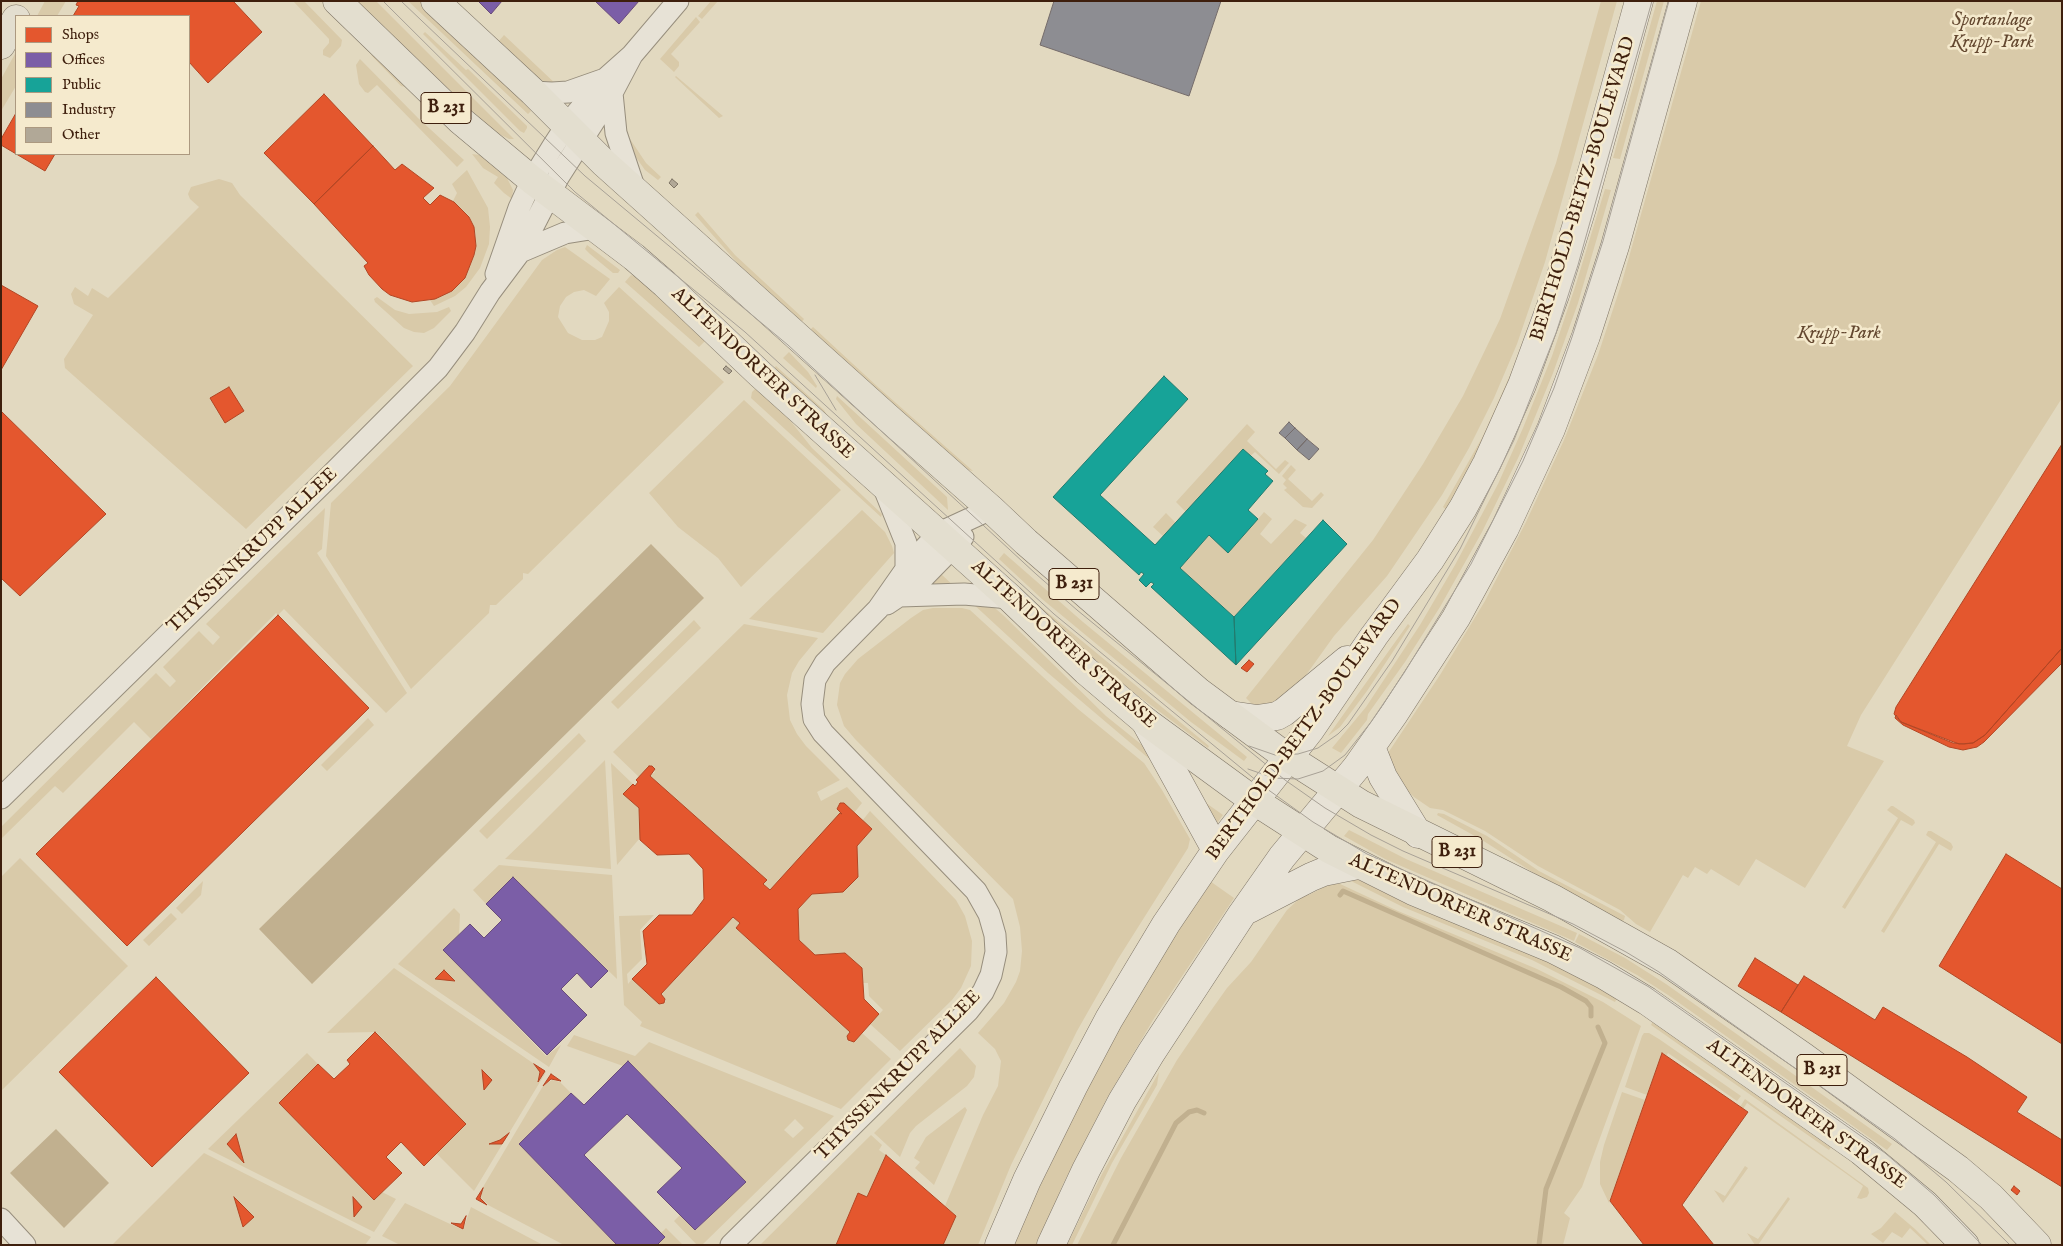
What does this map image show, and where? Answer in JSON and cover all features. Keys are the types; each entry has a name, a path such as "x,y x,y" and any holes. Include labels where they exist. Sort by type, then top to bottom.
{"main road":[{"path":"18,15 26,1"},
{"name":"ALTENDORFER STRASSE","path":"337,1 460,120 541,187 596,228 665,284 760,374 1010,598 1086,671 1146,721 1253,800 1303,833 1358,865 1413,891 1553,949 1604,975 1648,1001 1861,1151 1925,1204 1965,1245"},
{"name":"B 231","path":"435,1 533,92 574,134 886,417 991,508 1026,542 1158,658 1230,716 1338,791 1418,834 1552,898 1648,950 1804,1057 1958,1168 1991,1197 2038,1245"},
{"name":"BERTHOLD-BEITZ-BOULEVARD","path":"1000,1245 1041,1151 1098,1040 1148,953 1216,850 1253,800 1310,730 1374,636 1430,560 1463,508 1487,463 1522,385 1564,268 1639,1"},
{"path":"1051,1245 1108,1128 1151,1053 1202,973 1282,857 1338,791 1371,748 1431,658 1477,581 1513,513 1551,429 1576,367 1606,276 1683,1"},
{"path":"1,45 15,20"},
{"path":"1230,716 1257,719 1276,716 1284,712 1374,636"},
{"path":"1146,721 1210,835 1216,850"},
{"path":"1371,748 1383,777 1418,834"},
{"path":"1242,914 1311,877 1323,872 1358,865"}],"street":[{"path":"541,187 574,134 608,86 678,1"},
{"path":"533,92 568,92 608,86"},
{"path":"608,86 616,134 636,190"},
{"name":"THYSSENKRUPP ALLEE","path":"490,292 519,208 541,187"},
{"name":"THYSSENKRUPP ALLEE","path":"1,798 438,368 520,252 541,187"},
{"path":"520,252 565,233 596,228"},
{"path":"883,485 906,543 906,569"},
{"name":"THYSSENKRUPP ALLEE","path":"731,1245 968,1011 983,992 994,968 996,943 993,925 984,903 976,891 823,733 814,719 812,696 819,672 833,653 878,608 906,569 991,508"},
{"name":"THYSSENKRUPP ALLEE","path":"878,608 917,584 946,540"},
{"name":"THYSSENKRUPP ALLEE","path":"900,596 964,594 1010,598"},
{"path":"1,1218 25,1245"}],"green space":[{"path":"45,1 66,1 58,15 38,15"},
{"path":"293,1 304,1 342,40 341,46 330,58 323,55 323,50 329,43 329,39"},
{"path":"354,1 376,1 514,139 509,139 495,132"},
{"path":"408,1 420,1 503,77 531,111 528,114"},
{"path":"711,1 718,1 702,19 698,16"},
{"path":"1601,1 1617,1 1545,262 1517,344 1494,398 1469,448 1442,495 1387,576 1334,636 1301,682 1284,697 1269,705 1253,705 1246,698 1373,540 1423,464 1463,396 1500,319 1556,163"},
{"path":"1657,1 1664,1 1620,159 1613,158"},
{"name":"Krupp-Park","path":"1701,1 2062,1 2062,398 1861,715 1847,746 1884,761 1805,888 1756,859 1739,886 1711,869 1707,874 1695,867 1688,878 1683,875 1650,932 1636,924 1620,910 1538,866 1485,831 1443,810 1430,808 1400,784 1388,753 1440,675 1485,601 1526,522 1564,440 1598,355 1622,282"},
{"path":"696,17 700,22 671,54 679,62 679,66 674,72 660,59"},
{"path":"425,32 466,70 468,69 527,126 524,133 423,34"},
{"path":"504,35 558,86 540,79 498,42"},
{"path":"15,54 15,88 1,111 1,79"},
{"path":"371,55 379,57 405,87 401,86"},
{"path":"360,59 418,118 464,160 457,167 377,85 368,93 365,92 359,84 356,65"},
{"path":"676,76 723,116 719,118"},
{"path":"628,136 646,163 661,177 658,180 645,170 630,149"},
{"path":"472,154 480,155 507,178 513,190 512,199 494,183 498,177 483,168"},
{"path":"467,170 488,208 489,244 480,268 466,287 455,296 434,306 430,300 452,291 465,278 474,255 476,246 474,227 469,216 453,201 457,193 452,184"},
{"path":"219,179 232,183 240,195 413,366 246,529 65,368 64,359 93,315 74,304 71,294 75,287 88,296 92,288 108,298 199,207 190,199 188,194 191,187"},
{"path":"1605,189 1611,190 1578,303 1553,373 1519,456 1482,532 1440,607 1405,662 1368,714 1367,720 1341,753 1332,748 1366,707 1420,625 1455,565 1498,484 1552,356"},
{"path":"698,212 735,255 804,319 801,323 740,266 695,215"},
{"path":"587,245 620,270 618,273 613,273 590,254 585,249"},
{"path":"565,247 610,279 596,296 584,290 574,292 566,297 560,306 558,317 568,333 582,340 595,340 602,337 609,321 609,312 604,303 619,287 724,382 528,574 523,573 523,579 496,605 490,605 489,613 411,689 326,556 331,503 450,386 542,260"},
{"path":"631,275 637,277 706,340 699,347 625,282"},
{"path":"377,297 395,310 409,314 437,312 449,307 451,311 434,328 424,333 414,332 404,328 375,302 374,299"},
{"path":"813,327 973,471 968,470 809,331"},
{"path":"789,352 808,372 817,386 816,388 783,358"},
{"path":"1519,355 1512,387 1447,510 1443,507 1483,436"},
{"path":"776,366 824,410 827,415 794,391 772,371"},
{"path":"757,387 781,409 812,448 882,514 881,517 751,398 752,392"},
{"path":"837,396 947,497 948,510 856,424 836,399"},
{"path":"744,400 841,490 741,587 718,558 678,527 649,493"},
{"path":"1247,424 1255,432 1247,441 1276,469 1285,460 1289,463 1279,474 1255,452 1186,512 1176,502"},
{"path":"1291,465 1296,470 1288,479 1312,501 1321,492 1324,495 1312,508 1303,507 1284,490 1287,488 1283,484 1286,480 1282,476"},
{"path":"325,508 322,549 317,553 407,693 386,713 284,609 278,615 276,613 151,739 134,722 63,793 55,786 1,839 1,827 156,673 170,687 176,681 163,667 199,631 213,645 220,637 206,624"},
{"path":"862,510 885,532 894,553 823,633 749,619"},
{"path":"1264,512 1272,519 1260,534 1271,544 1295,519 1307,525 1300,533 1306,538 1234,617 1180,568 1209,535 1258,519"},
{"path":"1166,513 1176,523 1163,536 1153,527"},
{"path":"1004,553 1083,622 1247,757 1244,761 1191,722 1042,599 999,559"},
{"path":"940,573 957,589 928,587"},
{"path":"1024,593 1209,746 1208,748 1128,688 1071,639"},
{"path":"971,602 989,603 1003,615 1106,716 1147,749 1153,762 1048,673"},
{"path":"962,608 970,610 1078,709 1144,763 1190,839 1188,848 1118,959 1077,1031 1011,1165 978,1245 943,1245 956,1216 945,1206 983,1115 998,1086 1001,1061 995,1049 978,1033 1004,1003 1020,971 1022,951 1020,927 1013,899 855,739 844,726 837,705 840,683 858,659 911,618 923,610"},
{"path":"694,620 701,628 618,709 611,702"},
{"path":"744,624 818,638 799,661 792,673 787,695 790,720 806,746 840,780 817,792 821,801 847,787 862,803 854,813 844,804 839,804 837,809 842,814 770,890 763,884 767,880 650,776 655,772 654,767 649,766 639,777 613,752"},
{"path":"1408,624 1410,626 1367,691 1340,727 1328,736"},
{"path":"368,718 374,725 327,771 321,765"},
{"path":"579,733 586,741 487,839 479,831"},
{"path":"605,760 611,869 505,859 530,835"},
{"path":"611,763 633,784 624,794 639,808 640,838 617,865"},
{"path":"1192,793 1223,815 1213,829"},
{"path":"1893,806 1914,820 1915,823 1912,826 1901,820 1845,909 1842,907 1898,818 1887,810"},
{"path":"870,811 956,900 965,916 972,941 971,966 961,988 952,1000 900,1051 870,1024 883,1010 869,996 868,983 863,983 861,968 845,953 815,955 799,940 798,909 812,894 843,892 858,877 857,846 872,829 862,821"},
{"path":"1438,813 1444,814 1487,836 1539,871 1625,916 1624,920 1622,921 1537,875 1482,840 1437,815"},
{"path":"1349,830 1406,859 1577,933 1574,941 1385,859 1344,836"},
{"path":"1928,831 1951,843 1953,847 1951,851 1939,844 1884,933 1881,931 1936,842 1926,835"},
{"path":"20,858 128,966 1,1091 1,877"},
{"path":"499,865 612,875 617,979 513,878 486,904 473,890"},
{"path":"1347,874 1407,903 1565,969 1617,998 1615,1002 1532,960 1403,907 1349,880"},
{"path":"1207,879 1234,898 1153,1020 1107,1098 1063,1184 1038,1245 1010,1245 1076,1101"},
{"path":"203,881 201,895 182,914 176,908"},
{"path":"1332,883 1338,883 1398,911 1537,969 1603,1002 1641,1026 1582,1187 1564,1213 1570,1218 1563,1245 1077,1245 1121,1158 1177,1060 1205,1019 1227,988 1251,962 1287,910 1308,891 1309,895"},
{"path":"454,908 460,914 459,935 443,950 546,1056 561,1045 549,1067 398,964"},
{"path":"171,913 177,919 149,946 143,940"},
{"path":"654,915 640,930 642,959 627,974 628,984 632,979 659,1004 663,1004 666,1001 661,994 733,917 740,923 736,928 850,1032 847,1036 849,1041 854,1042 862,1033 891,1059 841,1109 640,1026 642,1022 624,1005 619,916"},
{"path":"1579,934 1625,958 1666,984 1892,1144 1887,1150 1668,995 1637,975 1575,942"},
{"path":"394,968 546,1072 474,1191 436,1153 466,1124 376,1032 327,1033"},
{"path":"1653,1021 1832,1146 1829,1150 1651,1025"},
{"path":"1644,1033 1649,1033 1659,1039 1741,1096 1737,1101 1668,1053 1666,1056 1662,1053 1647,1095 1625,1087"},
{"path":"574,1035 635,1056 649,1042 834,1116 702,1245 697,1245 674,1221 680,1215 696,1230 745,1181 628,1061 623,1066 567,1046","holes":["795,1119 804,1128 793,1138 784,1130"]},
{"path":"960,1048 976,1066 974,1077 967,1086 916,1126 910,1133 900,1157 874,1133"},
{"path":"307,1053 318,1064 279,1103 374,1200 382,1192 396,1199 374,1232 208,1149"},
{"path":"1159,1072 1157,1085 1112,1163 1072,1245 1067,1245 1102,1174"},
{"path":"552,1080 560,1082 571,1093 519,1144 617,1245 564,1245 488,1205 481,1198 483,1187 543,1086"},
{"path":"1622,1092 1645,1100 1609,1203 1600,1184 1600,1162"},
{"path":"1745,1099 1868,1188 1869,1193 1867,1197 1857,1198 1863,1186 1747,1103 1743,1109 1740,1107"},
{"path":"965,1107 967,1110 934,1185 915,1168 920,1162 914,1158 926,1137"},
{"path":"871,1135 882,1145 879,1150 886,1155 867,1197 858,1193 836,1245 760,1245"},
{"path":"204,1153 371,1237 365,1245 112,1245"},
{"path":"1745,1166 1748,1168 1723,1203 1714,1190 1725,1196"},
{"path":"1788,1197 1790,1199 1758,1245 1755,1245 1747,1233 1758,1239"},
{"path":"405,1203 463,1230 471,1207 543,1245 400,1245 382,1236"},
{"path":"1895,1212 1931,1245 1928,1245 1910,1228 1902,1238 1892,1232 1883,1243 1871,1234 1881,1228"},
{"path":"666,1228 683,1245 657,1245 665,1237 661,1233"}],"shaded area":[{"path":"651,544 704,598 312,984 259,929"},
{"path":"56,1129 109,1183 64,1228 10,1173"}],"building: Shops":[{"path":"78,1 233,1 262,32 208,83 190,63 190,15 74,15 79,6 76,5"},
{"path":"324,94 373,146 314,204 264,153"},
{"path":"15,115 15,153 1,145 1,139"},
{"path":"373,146 395,170 402,164 434,188 423,198 430,205 440,195 454,202 469,217 474,227 476,246 474,255 465,278 452,291 435,299 412,302 390,295 369,275 364,266 368,263 314,204"},
{"path":"18,155 54,155 45,171"},
{"path":"1,285 38,306 1,370"},
{"path":"229,387 244,411 225,423 210,398"},
{"path":"1,411 106,514 20,596 1,578"},
{"path":"2062,444 2062,648 1985,735 1973,743 1959,744 1901,722 1894,714 1896,707"},
{"path":"278,615 369,708 127,946 36,854"},
{"path":"2062,648 2062,663 1977,747 1963,750 1949,747 1903,725 1895,718 1896,715 1901,722 1953,743 1973,743 1985,735"},
{"path":"1249,660 1254,664 1247,672 1241,668"},
{"path":"649,766 655,769 650,776 767,880 763,884 770,890 840,813 842,814 837,809 840,803 844,803 872,829 857,846 858,877 843,892 812,894 798,909 799,940 815,955 845,953 862,968 864,999 879,1014 854,1042 848,1040 847,1036 850,1032 736,928 740,923 733,917 661,994 665,999 664,1003 659,1004 632,979 647,964 643,931 659,915 692,915 704,899 703,869 689,854 657,855 640,840 639,808 623,794 633,784 635,786 638,782 636,780"},
{"path":"2006,854 2062,889 2062,1044 1939,966"},
{"path":"1755,958 1798,985 1781,1012 1738,986"},
{"path":"444,970 455,981 435,979"},
{"path":"1804,976 1875,1020 1883,1007 1967,1057 2027,1097 2017,1112 2062,1140 2062,1187 1781,1012"},
{"path":"156,977 249,1073 152,1167 59,1072"},
{"path":"375,1032 466,1124 424,1166 401,1142 386,1157 402,1173 374,1200 279,1103 318,1064 334,1079 350,1064 347,1060"},
{"path":"1662,1053 1748,1112 1682,1205 1714,1245 1644,1245 1610,1201"},
{"path":"534,1064 545,1071 538,1082 540,1072"},
{"path":"482,1070 492,1080 484,1090"},
{"path":"551,1074 561,1081 551,1079 543,1086"},
{"path":"509,1133 502,1144 489,1144 500,1140"},
{"path":"236,1134 244,1163 227,1144"},
{"path":"886,1155 956,1216 943,1245 836,1245 858,1193 867,1197"},
{"path":"2014,1186 2020,1191 2017,1195 2011,1190"},
{"path":"483,1188 480,1198 487,1205 476,1199"},
{"path":"234,1197 254,1217 243,1227"},
{"path":"353,1197 362,1207 354,1217"},
{"path":"466,1216 463,1229 451,1223 461,1224"}],"building: Offices":[{"path":"478,1 502,1 491,14"},
{"path":"595,1 639,1 619,24"},
{"path":"513,877 608,971 591,988 577,973 561,989 587,1015 547,1055 443,950 470,924 484,938 502,920 486,904"},
{"path":"628,1061 746,1182 695,1230 657,1192 682,1168 627,1114 584,1155 665,1237 657,1245 617,1245 519,1144 571,1093 584,1105"}],"building: Public":[{"path":"1164,376 1188,399 1100,495 1155,545 1243,449 1268,471 1265,474 1273,481 1248,510 1258,519 1228,553 1209,535 1180,568 1234,617 1236,665 1151,587 1154,584 1151,582 1146,587 1139,580 1144,574 1141,572 1139,575 1053,497"},
{"path":"1323,520 1347,544 1236,665 1234,617"}],"building: Industry":[{"path":"1054,1 1221,1 1189,96 1040,45"},
{"path":"1289,422 1295,428 1285,438 1279,433"},
{"path":"1295,428 1307,439 1297,450 1285,438"},
{"path":"1307,439 1319,449 1309,460 1297,450"}],"building: Other":[{"path":"672,179 678,184 674,188 669,183"},
{"path":"726,366 732,371 729,374 723,369"}],"waterway":[{"path":"1340,895 1343,891 1561,987 1586,1001 1591,1007 1591,1016"},
{"path":"1539,1245 1546,1189 1605,1043 1598,1027"},
{"path":"1113,1245 1176,1123 1189,1112 1197,1110 1204,1113"}],"tram line":[{"path":"383,1 575,192 745,332 1054,614 1263,786 1313,822 1367,854 1580,948 1649,987 1885,1153 1934,1195 1982,1245"},
{"path":"401,1 585,176 788,345 1036,574 1077,610 1285,780 1325,808 1371,835 1403,851 1573,924 1659,972 1895,1139 1946,1182 2010,1245"},
{"path":"1249,746 1275,755 1298,754 1318,748 1338,734 1348,724 1392,661 1460,549 1514,440 1556,333 1578,265 1652,1"},
{"path":"1248,769 1274,778 1298,779 1323,771 1345,755 1371,722 1404,673 1471,564 1523,461 1554,388 1572,337 1603,241 1669,1"},
{"path":"815,375 836,410"}],"park label":[{"name":"Sportanlage Krupp-Park","path":"1992,32"}]}
